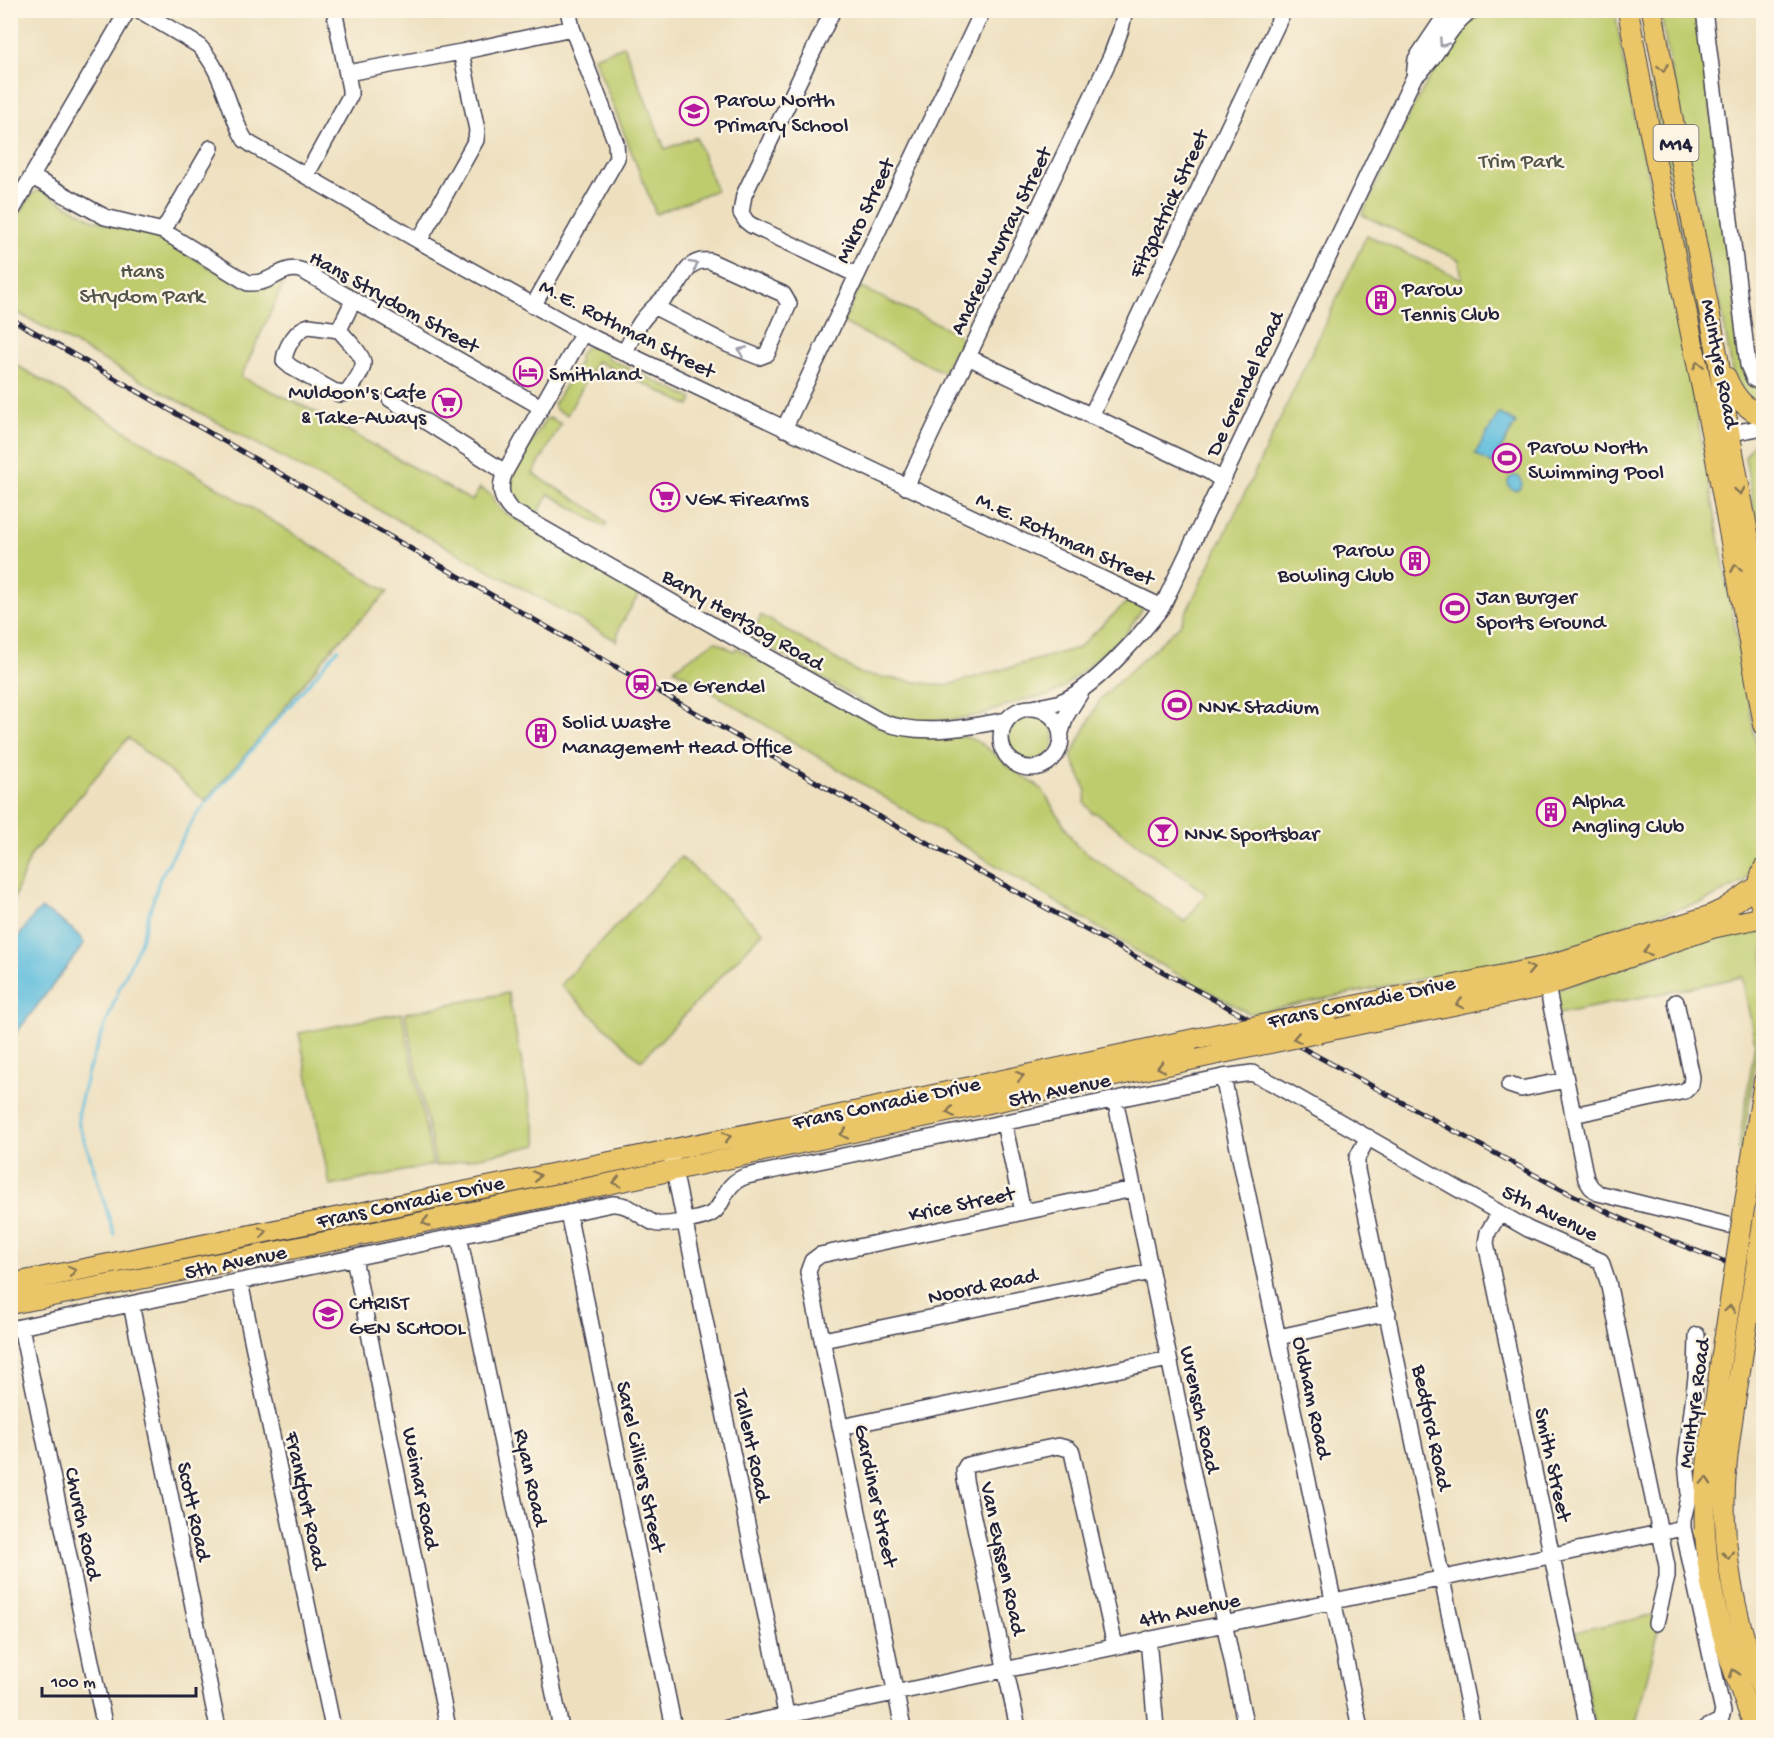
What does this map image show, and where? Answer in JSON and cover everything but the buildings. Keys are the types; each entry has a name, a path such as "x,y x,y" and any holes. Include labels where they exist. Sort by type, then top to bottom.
{"main road":[{"name":"McIntyre Road","path":"1628,10 1649,128 1764,619"},
{"name":"McIntyre Road","path":"1652,10 1718,358 1721,435 1764,725"},
{"path":"1718,358 1730,387 1738,399 1764,417"},
{"path":"1761,877 1759,900 1764,912"},
{"name":"Frans Conradie Drive","path":"10,1284 1543,967 1709,916 1724,909 1761,877"},
{"name":"Frans Conradie Drive","path":"10,1304 160,1276 675,1171 1546,986 1712,928 1764,917"},
{"name":"McIntyre Road","path":"1755,1728 1725,1646 1712,1588 1705,1534 1706,1477 1720,1367 1764,1081"},
{"name":"McIntyre Road","path":"1764,1216 1729,1440 1725,1485 1727,1548 1737,1614 1746,1648 1764,1695"}],"street":[{"path":"10,214 128,10"},
{"name":"M.E. Rothman Street","path":"139,10 206,52 217,70 237,124 246,140 419,242 583,333 1162,607"},
{"path":"306,176 350,96 351,88 334,10"},
{"path":"533,306 618,153 572,28 568,10"},
{"path":"833,10 744,195 741,213 751,225 857,275"},
{"name":"Mikro Street","path":"784,429 982,10"},
{"name":"Andrew Murray Street","path":"906,487 1112,56 1125,10"},
{"name":"Fitzpatrick Street","path":"1091,416 1284,10"},
{"name":"De Grendel Road","path":"1033,708 1061,702 1084,688 1136,640 1162,607 1414,76 1416,59 1449,10"},
{"name":"De Grendel Road","path":"1414,76 1428,64 1454,26 1472,10"},
{"path":"1704,10 1749,370 1754,379 1764,384"},
{"path":"347,73 572,28"},
{"path":"419,242 476,140 477,130 461,52"},
{"path":"163,231 211,148"},
{"name":"Hans Strydom Street","path":"32,177 105,217 163,231 248,283 262,283 295,268 541,407"},
{"path":"624,353 640,323 655,307 678,285 687,268 694,263 706,260 783,294 789,304 767,354 759,357 729,345 655,307"},
{"path":"339,330 353,301"},
{"path":"309,326 339,330 363,361 349,391 342,394 286,364 284,358 302,328 309,326"},
{"path":"390,399 505,472 583,333"},
{"path":"968,357 1209,471 1222,480"},
{"path":"1721,435 1764,427"},
{"name":"Barry Hertzog Road","path":"505,472 501,483 501,494 506,505 515,514 872,717 890,725 909,728 959,728 1006,720"},
{"name":"De Grendel Road","path":"1060,732 1066,716 1084,688"},
{"path":"1022,709 1042,710 1051,715 1057,723 1060,732 1059,749 1049,762 1041,767 1022,767 1014,763 1002,748 1000,739 1006,720 1013,713 1022,709"},
{"path":"1546,986 1586,1179 1594,1190 1728,1225"},
{"path":"1573,1114 1688,1089 1692,1077 1676,1002"},
{"name":"5th Avenue","path":"16,1328 620,1204 662,1225 711,1213 729,1186 742,1178 1247,1073 1260,1076 1528,1229 1597,1258 1604,1265 1661,1533"},
{"name":"Oldham Road","path":"1223,1077 1359,1728"},
{"path":"1509,1085 1521,1089 1566,1080"},
{"name":"Wrensch Road","path":"1115,1100 1246,1728"},
{"path":"1004,1123 1023,1212"},
{"name":"Bedford Road","path":"1368,1137 1356,1164 1473,1728"},
{"name":"Tallent Road","path":"669,1149 788,1721"},
{"name":"Krice Street","path":"808,1272 812,1261 820,1255 1133,1189"},
{"name":"Sarel Cilliers Street","path":"568,1213 675,1728"},
{"name":"Smith Street","path":"1500,1213 1488,1232 1486,1243 1588,1728"},
{"name":"Ryan Road","path":"459,1236 561,1728"},
{"name":"Weimar Road","path":"354,1258 448,1728"},
{"name":"Gardiner Street","path":"808,1272 903,1728"},
{"name":"Noord Road","path":"823,1340 1151,1272"},
{"name":"Frankfort Road","path":"240,1282 333,1728"},
{"name":"Scott Road","path":"130,1304 218,1728"},
{"path":"1279,1337 1388,1313"},
{"name":"Church Road","path":"16,1328 105,1728"},
{"path":"1697,1335 1696,1377 1686,1461 1689,1494 1683,1528 1723,1712 1720,1720 1706,1728"},
{"path":"841,1427 1169,1359"},
{"name":"Van Eyssen Road","path":"1018,1728 964,1470 970,1464 1058,1446 1069,1449 1074,1455 1115,1646"},
{"name":"4th Avenue","path":"727,1728 788,1721 896,1692 1683,1528"},
{"path":"1656,1623 1668,1572 1661,1533"},
{"path":"1148,1639 1156,1728"}],"green space":[{"name":"Jan Burger Sports Ground","path":"1491,11 1615,11 1629,92 1675,293 1763,782 1763,848 1747,878 1740,884 1703,902 1633,922 1578,945 1250,1014 1148,958 674,669 715,641 734,651 737,648 887,731 905,735 951,735 975,740 1043,791 1076,845 1185,922 1206,894 1096,813 1092,813 1085,803 1086,790 1071,756 1101,698 1180,625 1367,235 1462,279 1459,260 1362,215 1414,105 1449,45 1470,21"},
{"path":"1660,11 1699,11 1743,369 1763,390 1763,410 1751,405 1732,371 1721,306 1697,215"},
{"path":"624,46 665,149 696,137 716,190 656,214 594,57"},
{"path":"1650,49 1720,416 1711,401 1681,233 1653,97"},
{"name":"Hans Strydom Park","path":"40,190 94,220 153,235 242,286 286,278 241,377 310,409 472,501 480,488 492,495 494,502 502,511 634,588 638,596 619,628 617,641 11,309 11,226 33,193"},
{"path":"860,287 957,333 965,344 961,350 954,352 943,372 843,323"},
{"path":"591,346 606,353 607,358 693,399 690,406 597,361 567,415 556,410 554,404 579,362 579,355 585,347"},
{"path":"11,362 388,592 333,647 256,743 205,801 128,738 31,855 11,906"},
{"path":"550,418 561,424 533,474 595,511 607,524 605,527 549,494 539,511 535,513 522,508 508,493 508,480 546,419"},
{"path":"1763,440 1763,458 1758,464 1763,492 1763,563 1745,457 1754,443"},
{"path":"1129,600 1142,607 1142,610 1126,633 1063,688 1048,696 1021,700 981,715 950,720 906,720 881,713 751,637 761,615 861,674 944,686 1078,648"},
{"path":"1036,715 1048,721 1053,729 1053,747 1048,755 1040,760 1026,761 1018,758 1011,751 1008,733 1011,725 1018,718"},
{"path":"681,857 763,932 641,1061 560,985"},
{"path":"1760,929 1760,932 1764,934 1763,1015 1742,1151 1738,1151 1755,1043 1742,977 1558,1014 1555,994 1557,990 1719,932"},
{"path":"508,993 538,1145 436,1166 405,1013"},
{"path":"402,1013 433,1165 330,1186 299,1033"},
{"path":"1651,1616 1659,1629 1635,1727 1595,1727 1576,1631"}],"water":[{"path":"1499,413 1516,423 1492,464 1475,454"},
{"path":"1512,476 1518,476 1522,483 1518,490 1512,490 1508,486 1508,480"},
{"path":"42,909 72,930 84,944 11,1040 11,947 35,914"}],"waterway":[{"path":"114,1234 79,1126 78,1112 88,1071 119,989 140,943 160,878 196,815 338,649"}],"railway":[{"path":"10,318 825,787 1555,1186 1658,1235 1764,1275"}],"place":[{"name":"Parow North Primary School","path":"694,111"},
{"name":"Parow Tennis Club","path":"1381,300"},
{"name":"Smithland","path":"528,372"},
{"name":"Muldoon's Cafe & Take-Aways","path":"447,403"},
{"name":"Parow North Swimming Pool","path":"1507,458"},
{"name":"VGK Firearms","path":"665,497"},
{"name":"Parow Bowling Club","path":"1415,561"},
{"name":"Jan Burger Sports Ground","path":"1455,608"},
{"name":"De Grendel","path":"641,684"},
{"name":"NNK Stadium","path":"1177,705"},
{"name":"Solid Waste Management Head Office","path":"541,733"},
{"name":"Alpha Angling Club","path":"1551,812"},
{"name":"NNK Sportsbar","path":"1163,832"},
{"name":"CHRIST GEN SCHOOL","path":"328,1314"}],"park label":[{"name":"Trim Park","path":"1521,159"}]}
